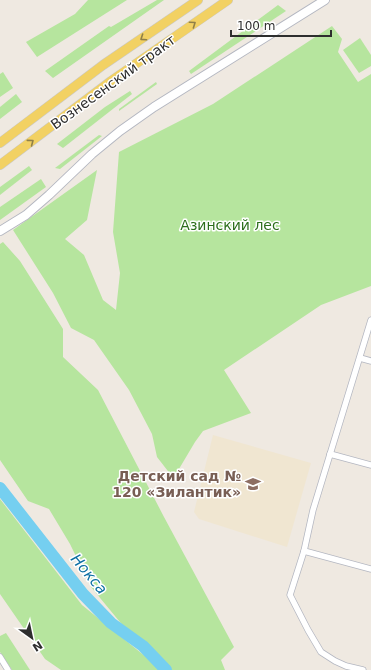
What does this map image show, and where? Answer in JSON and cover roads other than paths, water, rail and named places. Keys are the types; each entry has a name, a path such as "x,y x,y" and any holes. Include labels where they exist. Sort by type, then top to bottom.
{"main road":[{"name":"Вознесенский тракт","path":"0,143 103,65 198,0"},
{"name":"Вознесенский тракт","path":"0,165 111,81 228,0"}],"street":[{"path":"0,232 26,215 92,154 120,131 154,107 325,0"},
{"path":"363,670 346,666 334,661 321,652 290,595 304,551 313,510 371,320"},
{"path":"360,358 371,361"},
{"path":"330,454 371,465"},
{"path":"304,551 371,569"},
{"path":"0,657 8,670"}],"waterway":[{"name":"Нокса","path":"0,488 83,594 111,623 143,646 166,670"}],"place":[{"name":"Детский сад № 120 «Зилантик»","path":"253,484"}],"park label":[{"name":"Азинский лес","path":"230,225"}]}
